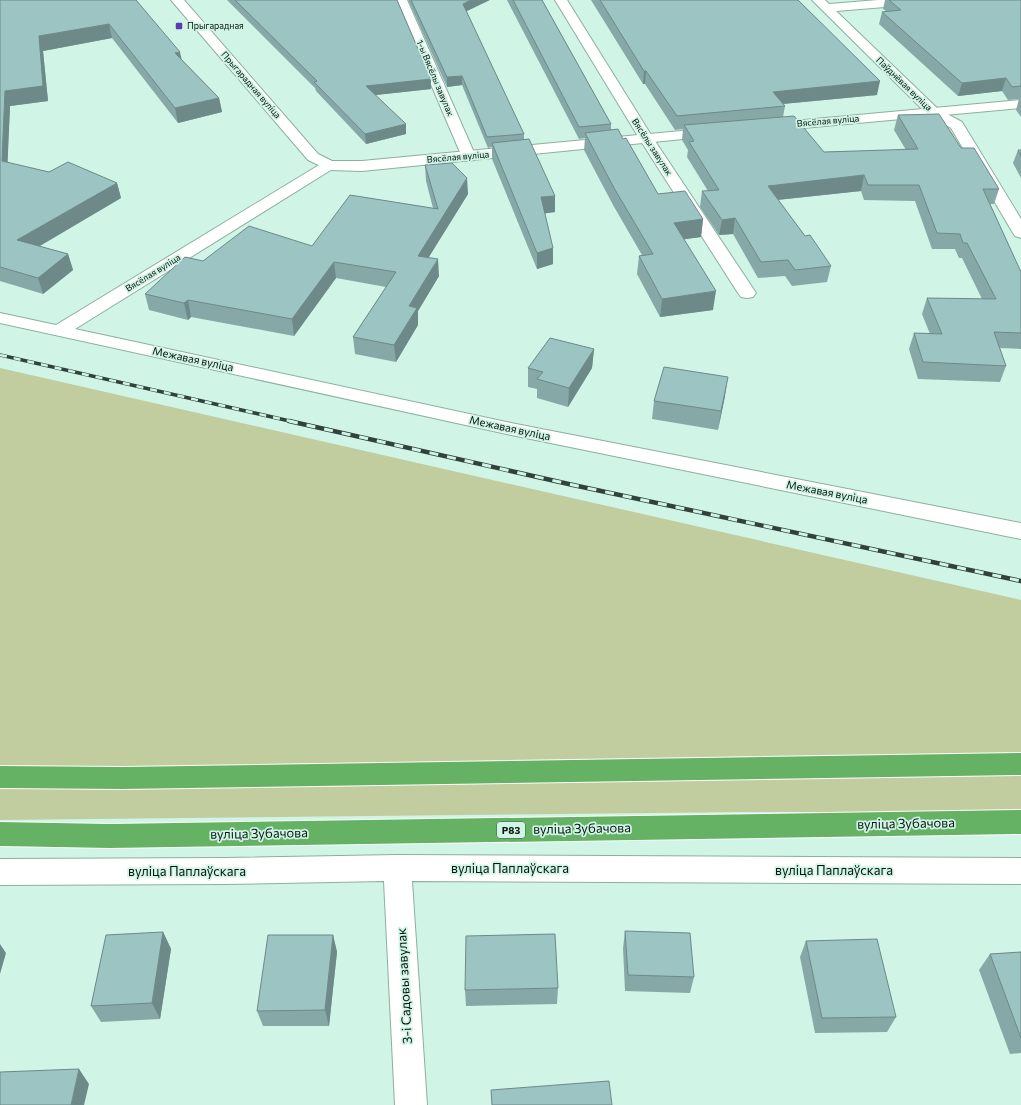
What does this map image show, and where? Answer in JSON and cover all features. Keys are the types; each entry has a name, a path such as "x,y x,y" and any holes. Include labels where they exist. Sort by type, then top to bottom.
{"highway":[{"path":"0,777 122,778 1021,764"},
{"name":"вуліца Зубачова","path":"0,834 110,836 1021,822"}],"street":[{"name":"Прыгарадная вуліца","path":"177,0 313,157 329,165"},
{"name":"1-ы Вясёлы завулак","path":"401,0 469,156"},
{"name":"Вясёлы завулак","path":"561,0 646,138 747,293"},
{"path":"822,4 922,0"},
{"name":"Паўднёвая вуліца","path":"822,4 932,112 957,125 1021,233"},
{"name":"Вясёлая вуліца","path":"758,128 1021,104"},
{"name":"Вясёлая вуліца","path":"60,330 329,165 362,166 726,131"},
{"name":"Межавая вуліца","path":"0,318 516,430 1021,531"},
{"name":"вуліца Паплаўскага","path":"0,872 397,868 1021,871"},
{"name":"3-і Садовы завулак","path":"397,868 410,1105"}],"green space":[{"path":"0,368 1021,600 1021,812 746,812 0,820"}],"building":[{"path":"0,0 136,0 180,52 175,53 219,98 175,108 109,24 39,36 43,86 5,91 2,161 49,172 68,162 117,183 17,240 68,254 38,278 0,267"},
{"path":"235,0 397,0 431,79 366,86 406,124 365,134 314,82 317,81"},
{"path":"411,0 471,0 463,4 524,134 487,137 462,76 447,77"},
{"path":"513,0 542,0 611,124 579,127"},
{"path":"600,0 798,0 880,81 773,92 785,106 677,116 646,71 644,71"},
{"path":"889,0 1021,0 1021,86 1012,87 1006,78 962,83 882,12 901,10"},
{"path":"939,114 961,148 974,148 999,189 983,189 1021,272 1021,333 994,332 1006,366 923,362 914,333 942,334 927,298 996,299 967,243 963,243 960,234 937,233 919,185 868,185 864,175 768,186 805,236 810,235 831,266 795,270 788,260 761,262 735,218 722,220 702,191 719,190 689,142 694,141 684,125 794,116 824,152 918,149 898,115"},
{"path":"618,129 623,139 626,138 658,194 685,191 703,219 674,223 716,291 662,299 639,256 653,254 614,188 585,133"},
{"path":"529,139 555,196 541,197 553,248 537,253 492,143"},
{"path":"452,163 467,178 418,256 438,259 409,306 417,308 394,345 353,337 396,272 334,262 292,319 188,300 184,303 145,294 185,257 203,261 249,226 312,246 350,195 438,209 425,165"},
{"path":"550,338 594,349 569,388 537,379 543,372 528,368"},
{"path":"664,367 728,377 721,411 654,401"},
{"path":"625,931 690,933 694,977 628,975"},
{"path":"163,932 152,1003 91,1006 106,935"},
{"path":"555,934 558,988 465,990 466,936"},
{"path":"268,935 333,935 325,1010 257,1011"},
{"path":"877,939 896,1017 822,1018 806,941"},
{"path":"1021,952 1021,1038 990,954"},
{"path":"79,1069 71,1105 0,1105 0,1072"},
{"path":"609,1081 612,1105 492,1105 491,1090"}],"railway":[{"path":"0,355 294,422"},
{"path":"289,421 573,485 1021,581"}],"place":[{"name":"Прыгарадная","path":"179,26"}]}
